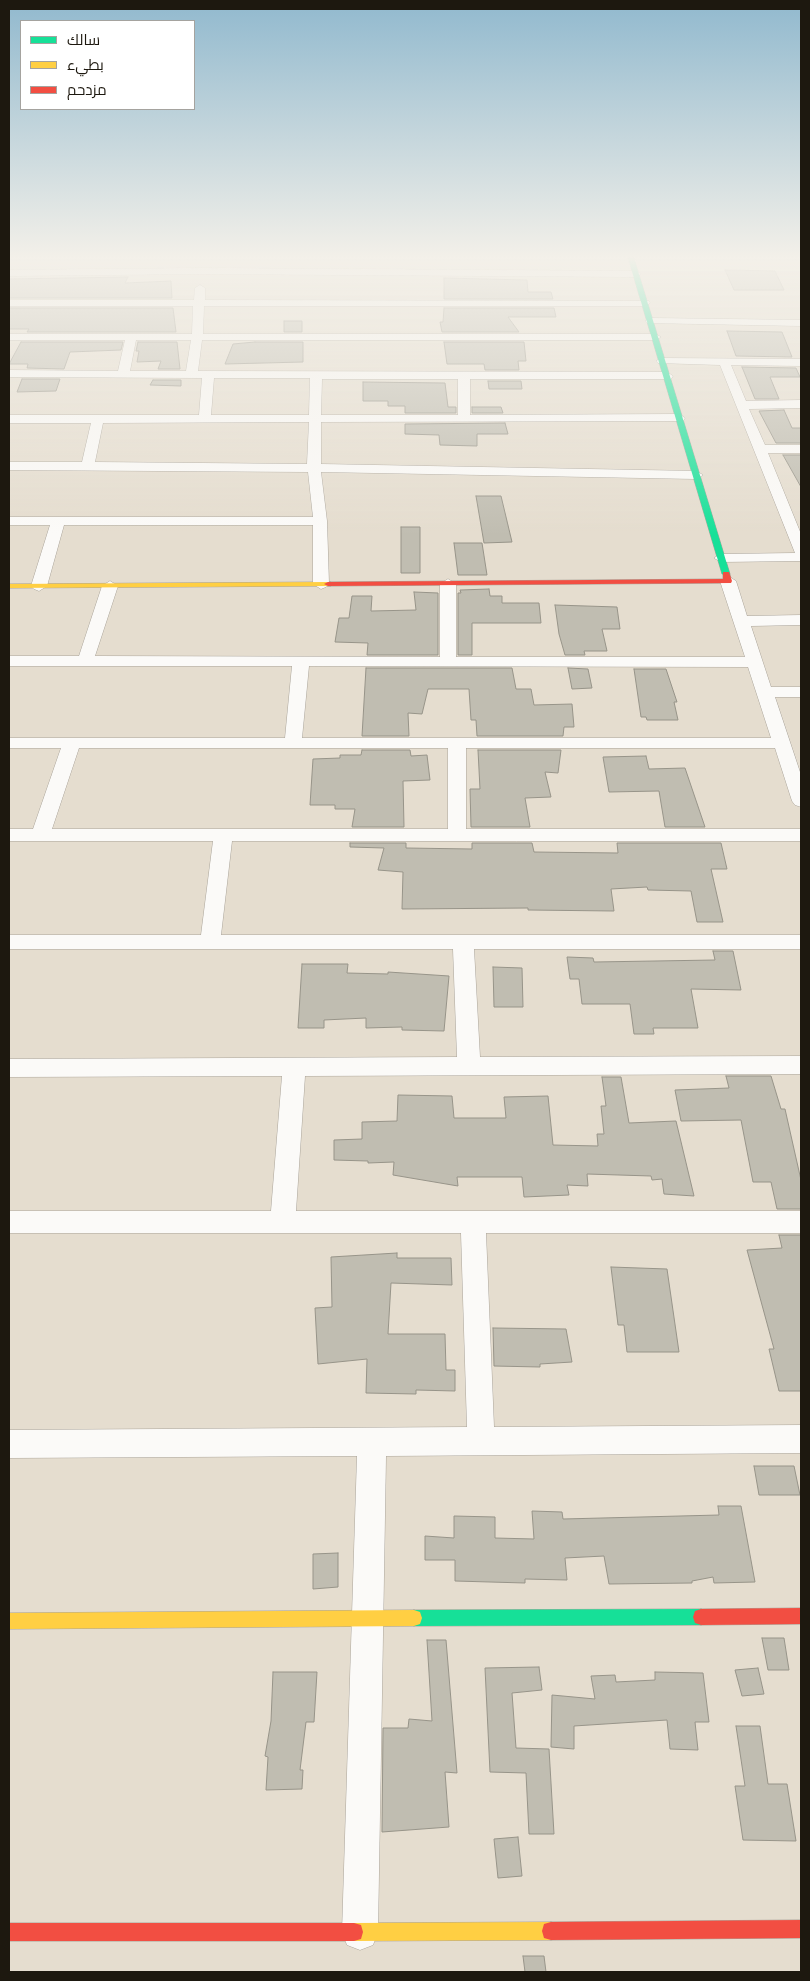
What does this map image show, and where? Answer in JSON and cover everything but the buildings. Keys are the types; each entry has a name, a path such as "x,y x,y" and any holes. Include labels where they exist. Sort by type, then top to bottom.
{"street":[{"path":"123,374 128,350"},
{"path":"191,375 195,350"},
{"path":"659,350 754,662 782,743 796,772 801,801"},
{"path":"662,361 801,362"},
{"path":"724,361 760,449 788,499 801,551"},
{"path":"9,374 667,376"},
{"path":"205,418 208,375"},
{"path":"316,375 314,467 320,520 322,584"},
{"path":"464,375 464,418"},
{"path":"742,404 801,404"},
{"path":"9,419 316,417 679,418"},
{"path":"88,466 98,418"},
{"path":"760,449 801,449"},
{"path":"9,466 314,467 696,475"},
{"path":"9,521 320,520"},
{"path":"39,586 58,521"},
{"path":"721,558 801,557"},
{"path":"9,586 728,581"},
{"path":"448,584 448,661"},
{"path":"85,661 110,586"},
{"path":"741,621 801,620"},
{"path":"9,661 754,662"},
{"path":"293,743 301,662"},
{"path":"765,692 801,692"},
{"path":"9,743 782,743"},
{"path":"40,836 72,743"},
{"path":"457,743 457,835"},
{"path":"210,940 223,835"},
{"path":"9,836 801,835"},
{"path":"9,942 210,940 801,942"},
{"path":"463,942 469,1066"},
{"path":"9,1068 801,1065"},
{"path":"284,1220 294,1066"},
{"path":"9,1222 284,1220 801,1222"},
{"path":"473,1222 480,1441"},
{"path":"9,1444 801,1439"},
{"path":"360,1932 372,1442"},
{"path":"9,1621 801,1616"},
{"path":"9,1932 801,1929"}],"traffic: fast":[{"path":"659,350 726,574"},
{"path":"414,1618 701,1617"}],"traffic: slow":[{"path":"9,586 328,584"},
{"path":"9,1621 414,1618"},
{"path":"354,1932 551,1931"}],"traffic: jam":[{"path":"328,584 728,581 726,574"},
{"path":"701,1617 801,1616"},
{"path":"551,1931 801,1929"},
{"path":"9,1932 354,1932"}]}
